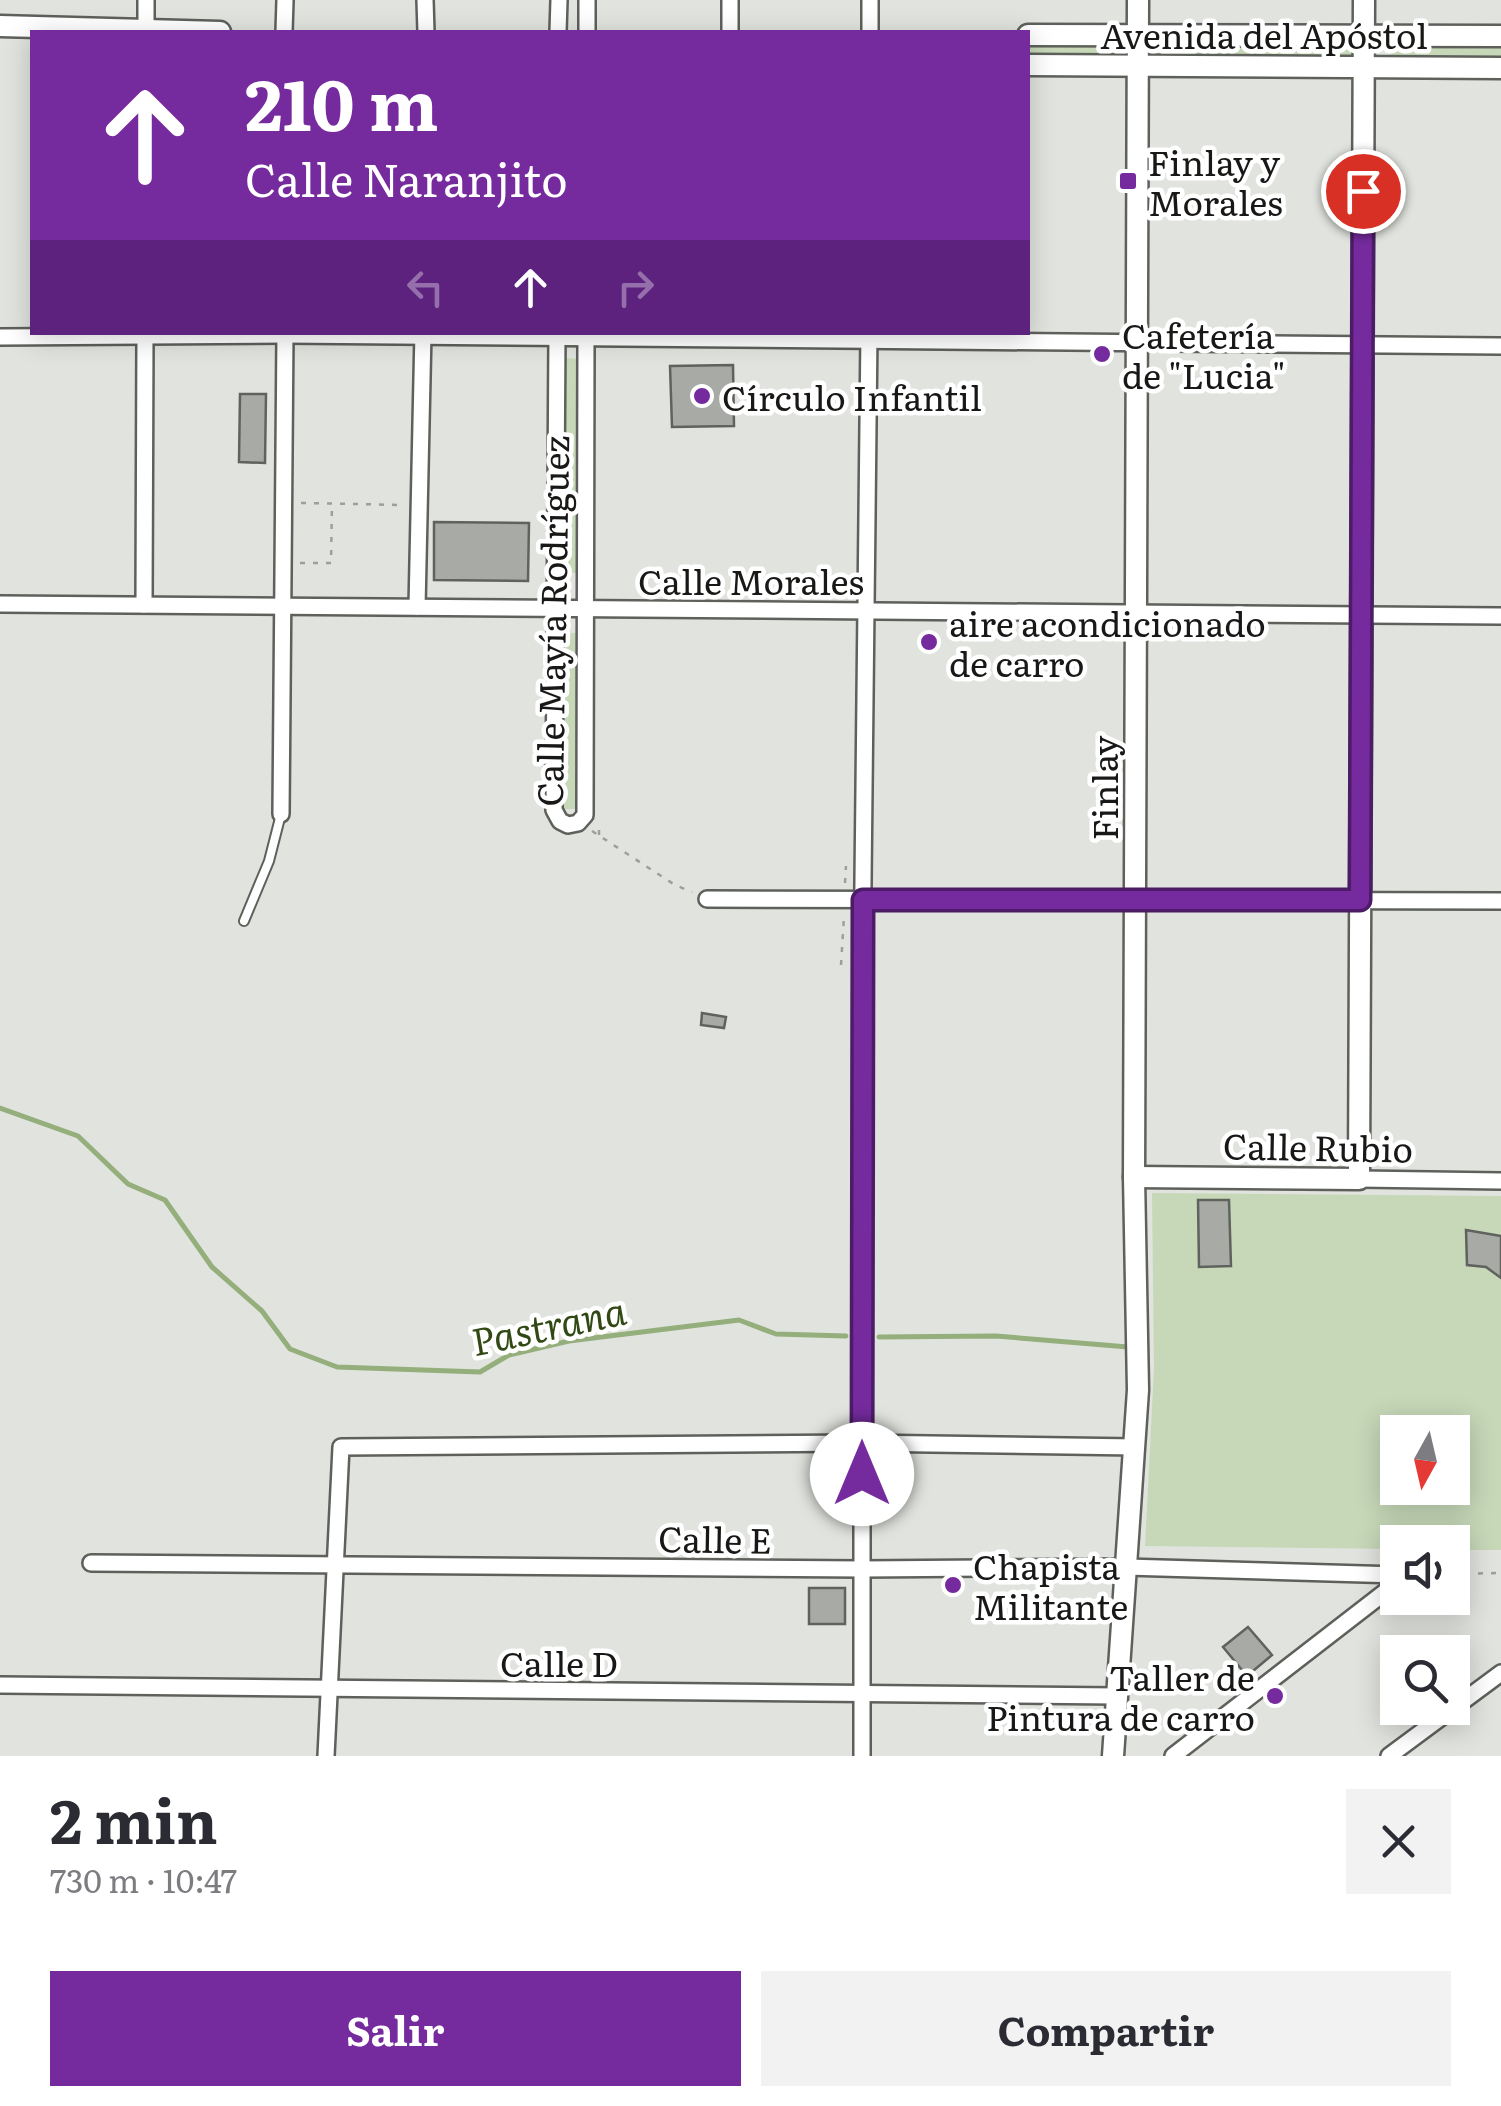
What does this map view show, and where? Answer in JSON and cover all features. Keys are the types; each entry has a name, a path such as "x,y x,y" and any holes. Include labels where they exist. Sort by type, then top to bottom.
{"street":[{"path":"146,0 146,30"},
{"path":"284,30 285,0"},
{"path":"426,0 426,30"},
{"path":"558,0 558,30"},
{"path":"586,30 587,0"},
{"path":"730,0 730,30"},
{"path":"870,0 870,30"},
{"name":"Finlay","path":"1113,1756 1136,1447 1138,1339 1134,1177 1138,0"},
{"path":"1359,1180 1364,0"},
{"path":"0,26 97,30"},
{"name":"Avenida del Apóstol","path":"1030,35 1501,36"},
{"path":"0,37 30,42"},
{"name":"Avenida del Apóstol","path":"1030,65 1501,68"},
{"path":"0,336 72,335"},
{"path":"144,605 145,335"},
{"path":"281,814 285,335"},
{"path":"417,607 423,335 869,336 1501,346"},
{"name":"Calle Mayía Rodríguez","path":"557,336 554,810 568,825 578,823 584,815 586,335"},
{"path":"862,1756 862,972 869,336"},
{"name":"Calle Morales","path":"0,604 1501,616"},
{"path":"707,899 1501,901"},
{"name":"Calle Rubio","path":"1134,1177 1501,1181"},
{"path":"326,1756 341,1447 861,1443 1136,1447"},
{"name":"Calle E","path":"91,1563 862,1569 1126,1567 1380,1574"},
{"path":"1173,1756 1380,1596"},
{"path":"1389,1756 1501,1674"},
{"name":"Calle D","path":"0,1685 1117,1696"}],"lane":[{"path":"244,920 269,860 281,814"}],"path":[{"path":"284,503 420,505"},
{"path":"283,562 330,564 332,504"},
{"path":"578,823 675,885 707,899"},
{"path":"1470,1573 1501,1572"}],"green space":[{"path":"1030,44 1126,45 1130,47 1130,56 1030,57"},
{"path":"1170,44 1353,44 1357,57 1170,58 1164,50"},
{"path":"1392,46 1501,46 1501,59 1393,58 1388,51"},
{"path":"564,358 579,359 577,573 562,573"},
{"path":"562,633 577,633 576,809 561,809"},
{"path":"1152,1193 1501,1196 1501,1550 1470,1550 1470,1525 1380,1525 1380,1549 1145,1546 1154,1369"}],"building":[{"name":"Círculo Infantil","path":"733,365 734,426 672,427 670,366"},
{"path":"240,394 266,394 265,463 239,462"},
{"path":"434,522 529,523 528,581 434,580"},
{"path":"702,1013 726,1017 724,1028 701,1025"},
{"path":"1198,1200 1229,1200 1231,1266 1199,1267"},
{"path":"1466,1230 1501,1236 1501,1278 1486,1267 1467,1265"},
{"path":"809,1588 845,1588 845,1624 809,1624"},
{"path":"1248,1627 1272,1655 1247,1676 1223,1647"}],"waterway":[{"name":"Pastrana","path":"0,1108 78,1136 128,1184 165,1200 212,1267 262,1311 290,1349 337,1367 480,1372 509,1355 569,1341 739,1320 776,1334 846,1336"},
{"name":"Pastrana","path":"879,1337 996,1336 1128,1347"}],"place":[{"name":"Finlay y Morales","path":"1128,181"},
{"name":"Cafetería de \"Lucia\"","path":"1102,354"},
{"name":"Círculo Infantil","path":"702,396"},
{"name":"aire acondicionado de carro","path":"929,642"},
{"name":"Chapista Militante","path":"953,1585"},
{"name":"Taller de Pintura de carro","path":"1275,1696"}],"route":[{"path":"862,1474 863,900 1360,900 1363,191"}]}
